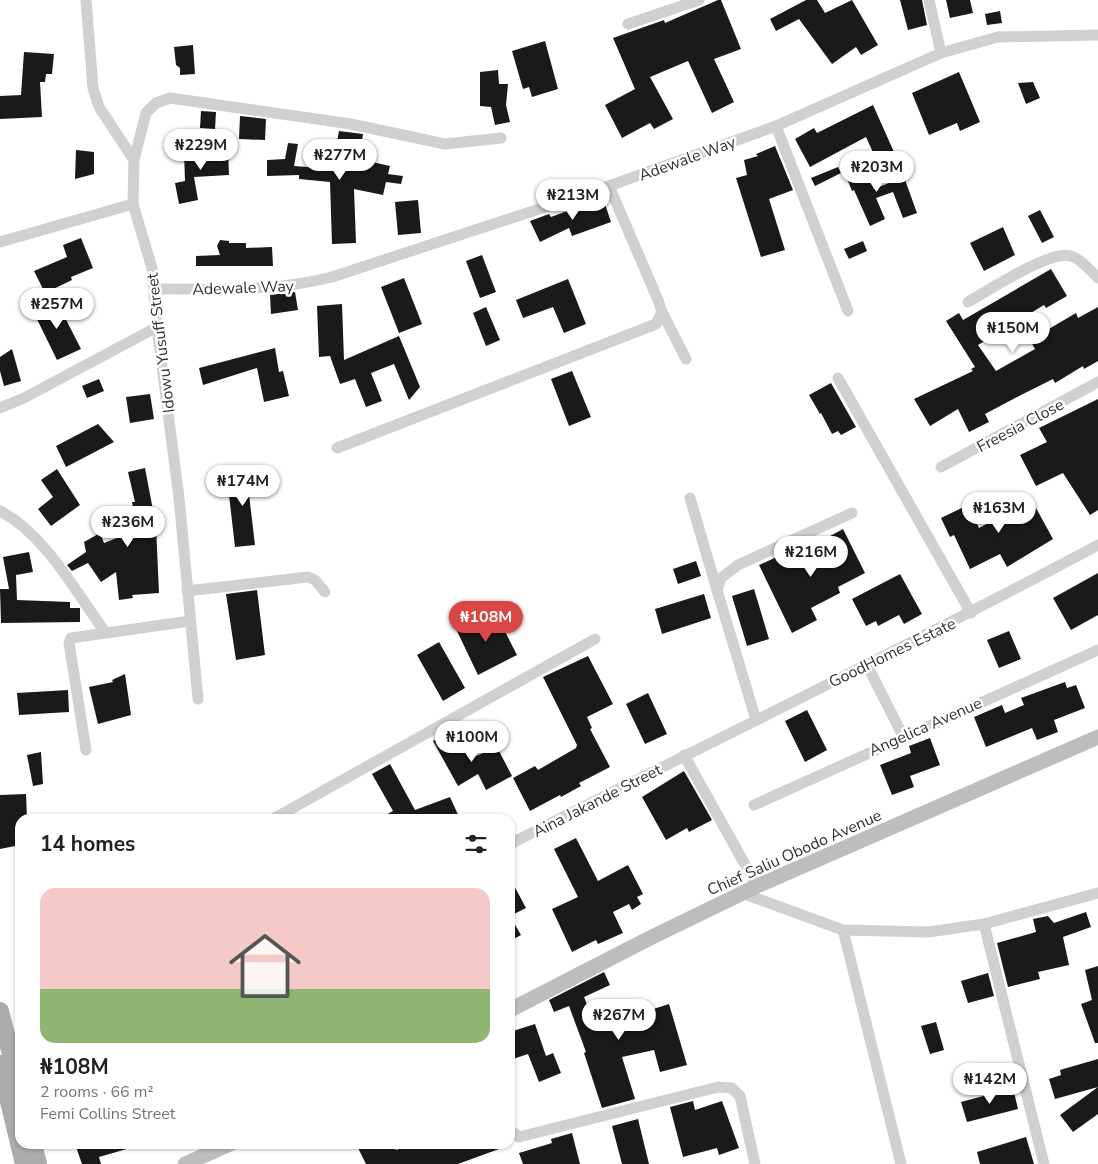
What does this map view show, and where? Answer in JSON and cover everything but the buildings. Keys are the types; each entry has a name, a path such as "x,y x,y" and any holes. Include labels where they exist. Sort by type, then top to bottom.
{"main road":[{"path":"0,1011 12,1067 15,1091"},
{"path":"22,1149 24,1164"},
{"path":"34,1149 38,1164"}],"street":[{"path":"86,0 93,88 99,107 134,160"},
{"path":"628,24 700,0"},
{"path":"929,0 941,53"},
{"name":"Adewale Way","path":"154,290 270,288 300,285 332,277 609,186 776,126 941,53 998,37 1098,34"},
{"name":"Idowu Yusuff Street","path":"198,699 179,498 157,327 152,268 133,204 134,160 146,113 156,103 170,98 351,124 445,144 501,138"},
{"path":"776,126 848,311"},
{"path":"609,186 662,312 686,359"},
{"path":"0,242 133,204"},
{"path":"968,302 1048,257 1064,254 1073,256 1098,278"},
{"path":"337,448 656,324 662,312"},
{"path":"0,408 24,398 157,327"},
{"path":"838,378 972,613"},
{"name":"Freesia Close","path":"941,468 1098,382"},
{"path":"690,498 756,720"},
{"path":"0,511 14,518 35,535 105,632"},
{"path":"717,590 721,578 738,565 852,513"},
{"name":"GoodHomes Estate","path":"684,755 972,613 1098,545"},
{"path":"187,591 308,577 314,580 325,592"},
{"path":"86,750 69,643 71,638 190,621"},
{"path":"282,814 595,639"},
{"name":"Angelica Avenue","path":"754,805 903,736 1098,650"},
{"path":"867,665 903,736"},
{"name":"Chief Saliu Obodo Avenue","path":"515,1007 650,938 757,886 1098,737"},
{"path":"684,755 757,886"},
{"name":"Aina Jakande Street","path":"515,841 684,755"},
{"path":"742,894 843,930 928,932 984,924 1098,893"},
{"path":"984,924 1044,1164"},
{"path":"843,930 901,1164"},
{"path":"515,1134 519,1137 718,1087 732,1088 740,1096 755,1164"},
{"path":"185,1164 219,1149"}]}
